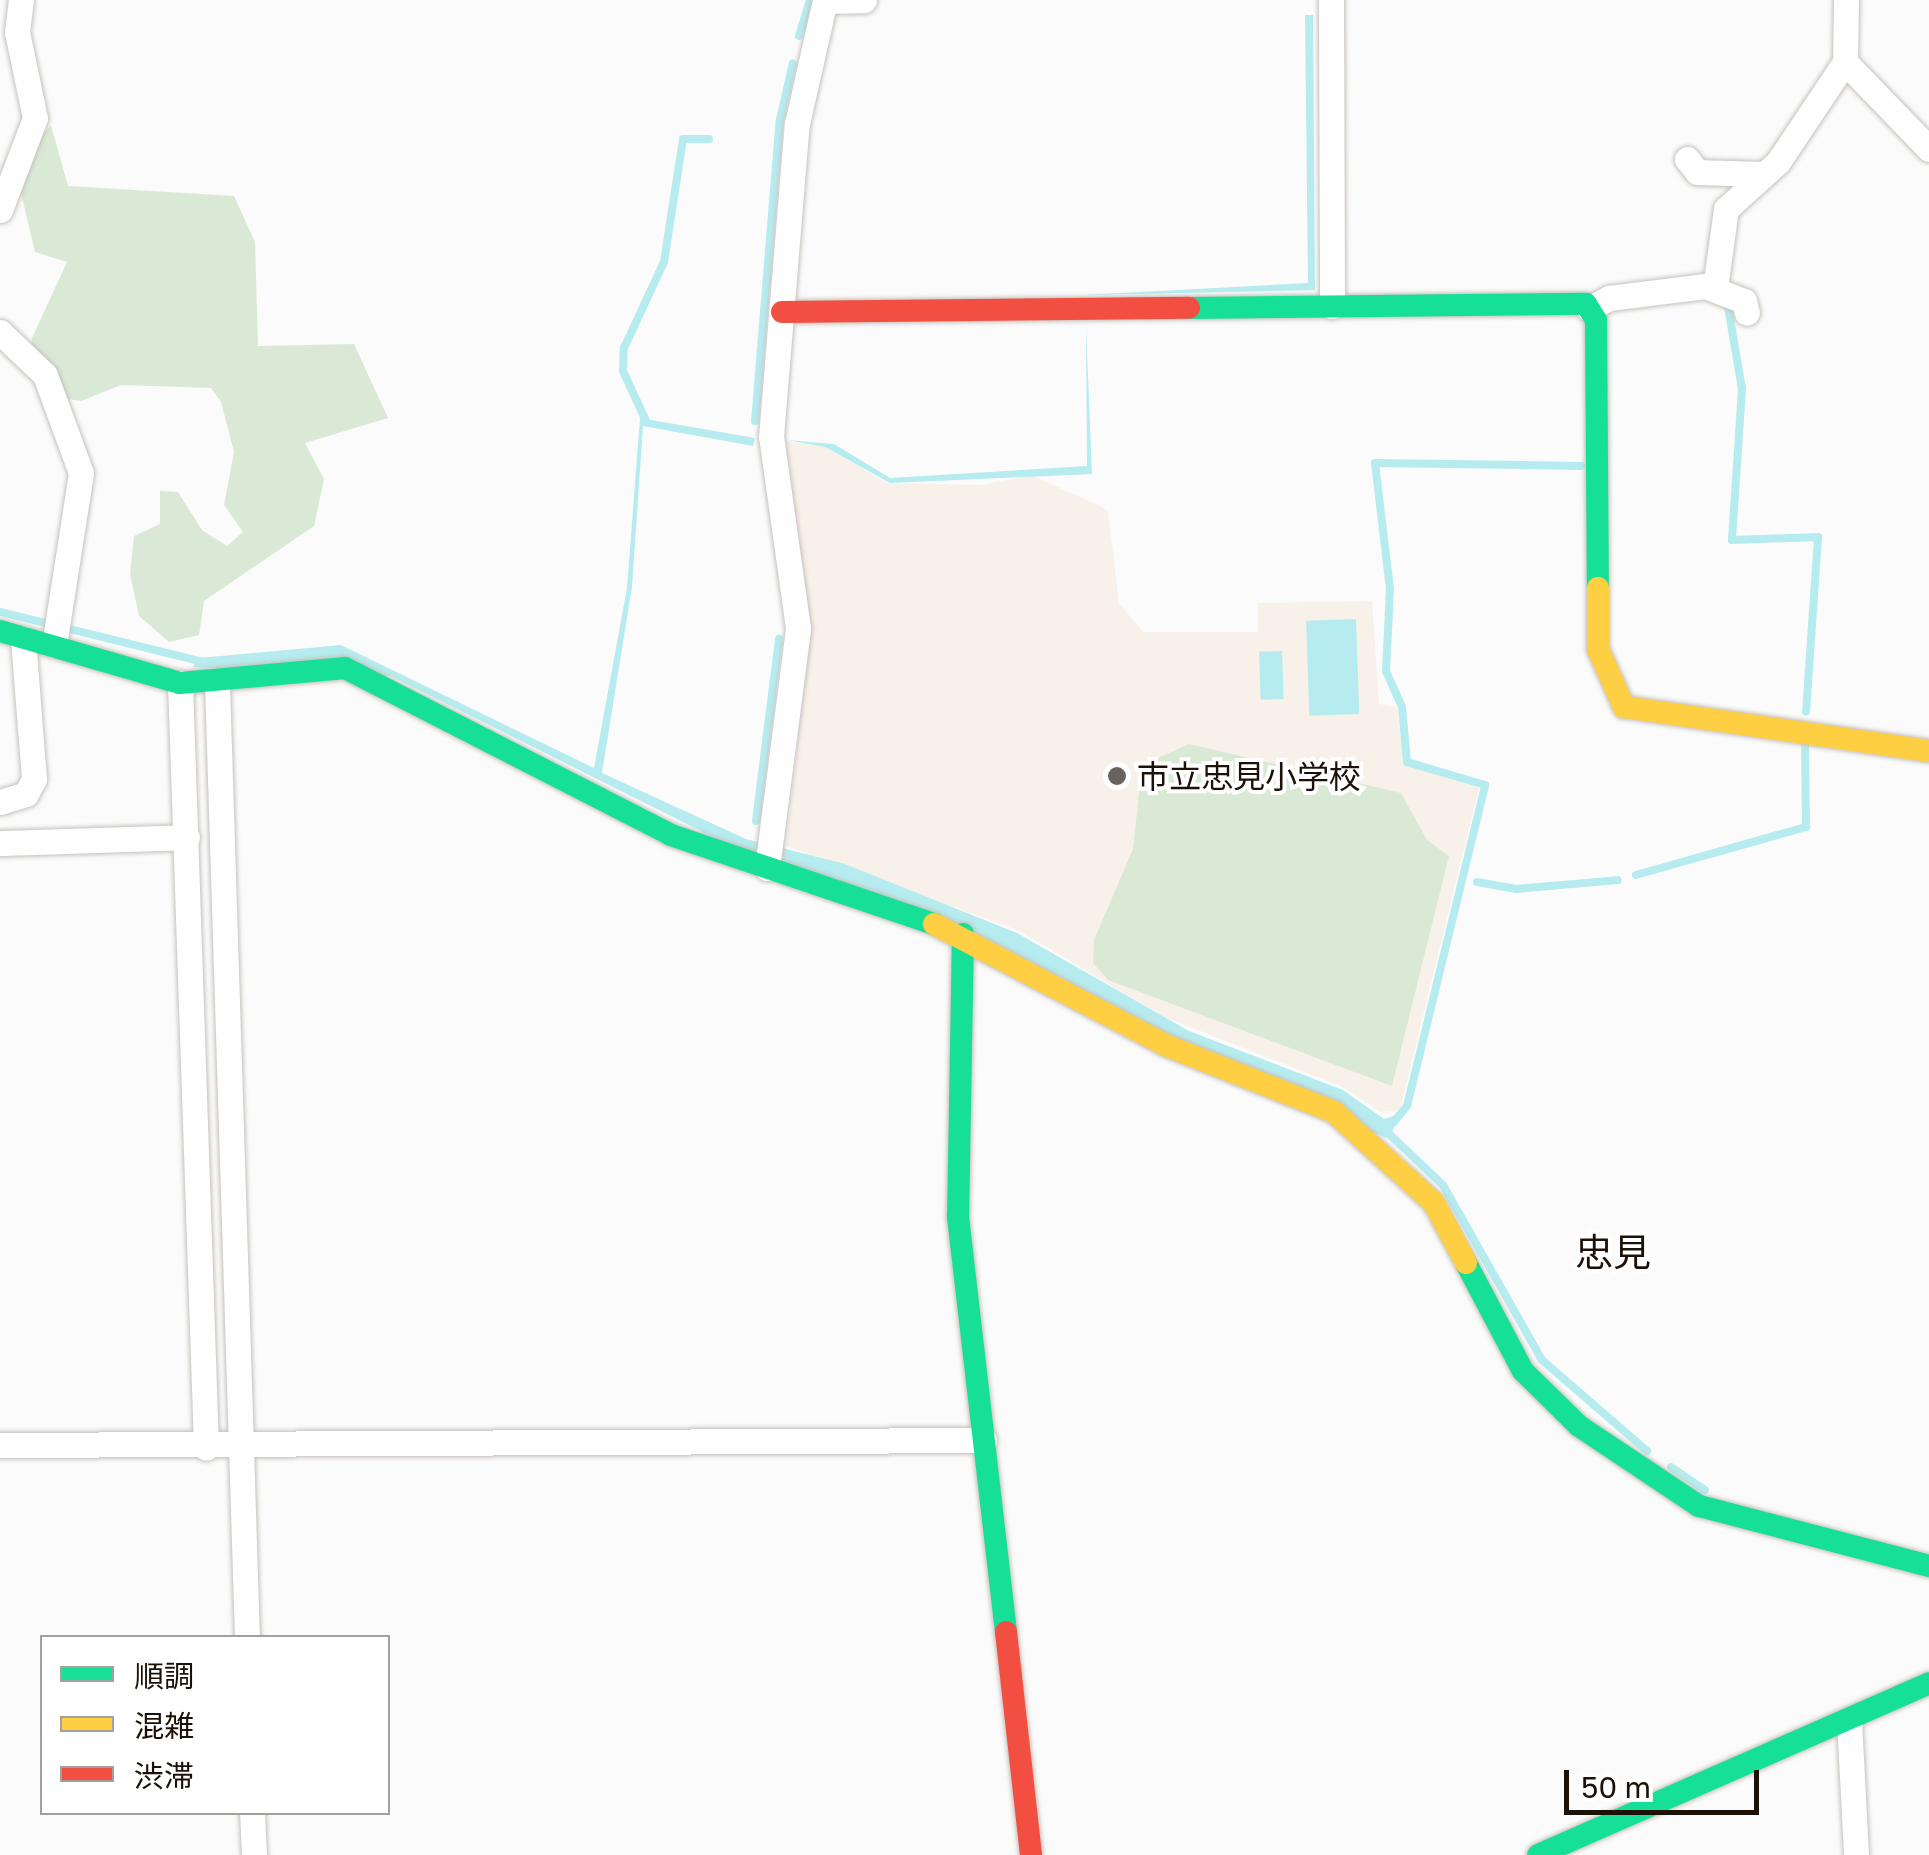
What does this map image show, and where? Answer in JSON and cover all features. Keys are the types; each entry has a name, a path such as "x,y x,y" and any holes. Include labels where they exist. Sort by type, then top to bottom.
{"street":[{"path":"0,210 35,118 17,32 21,0"},
{"path":"767,868 798,628 772,438 796,124 825,1 864,0"},
{"path":"1331,0 1332,306"},
{"path":"1715,288 1726,209 1762,174 1845,62 1846,0"},
{"path":"1845,62 1929,148"},
{"path":"1687,159 1697,172 1762,174"},
{"path":"782,312 1332,306 1589,309 1657,288 1715,288 1747,313"},
{"path":"1589,309 1598,649 1624,707 1929,751"},
{"path":"0,332 45,375 81,474 54,645"},
{"path":"0,802 26,794 34,779 11,634 180,683 217,684 345,668 670,835 963,934 1165,1045 1334,1112 1390,1154 1434,1204 1523,1371 1579,1426 1699,1506 1929,1566"},
{"path":"180,683 206,1448"},
{"path":"217,684 247,1635"},
{"path":"0,843 187,837"},
{"path":"963,934 954,1136 1031,1855"},
{"path":"0,1444 240,1448 984,1440"},
{"path":"1538,1855 1929,1683"},
{"path":"1849,1720 1856,1855"},
{"path":"252,1815 254,1855"}],"shaded area":[{"name":"市立忠見小学校","path":"786,441 825,447 887,483 982,485 1031,475 1100,506 1108,511 1119,603 1143,632 1258,632 1258,603 1372,601 1379,704 1397,707 1404,764 1479,788 1400,1110 1380,1112 1345,1088 1165,1017 1017,930 786,846 811,627"}],"green space":[{"path":"51,125 68,186 234,196 255,242 258,346 354,344 388,418 305,443 324,479 314,526 204,601 199,635 169,642 139,616 130,574 134,536 160,524 160,491 178,492 202,530 227,546 243,532 224,505 234,452 221,402 211,388 121,385 81,401 42,395 29,369 32,338 67,262 35,252 18,180 23,154"},
{"path":"1189,744 1401,793 1427,840 1449,856 1392,1086 1108,980 1093,963 1094,940 1133,849 1142,765"}],"water":[{"path":"1305,15 1313,15 1315,290 1084,295 1308,283"},
{"path":"1086,327 1092,474 890,483 825,447 787,440 834,444 890,478 1087,466"},
{"path":"640,418 755,438 753,446 643,426 632,587 602,773 746,839 845,864 1017,933 1189,1031 1343,1090 1384,1119 1400,1114 1392,1132 1386,1138 741,851 391,676 193,667 198,658 341,645 594,768 627,588"},
{"path":"1356,619 1359,714 1309,716 1306,621"},
{"path":"1282,651 1284,699 1261,700 1259,652"}],"waterway":[{"path":"799,36 810,0"},
{"path":"755,421 780,120 793,63"},
{"path":"646,421 623,371 624,348 664,262 683,139 709,139"},
{"path":"1727,301 1742,389 1732,540 1818,537 1806,712"},
{"path":"1393,1123 1407,1106 1485,785 1407,762 1402,707 1386,671 1390,589 1375,463 1581,466"},
{"path":"0,612 203,662"},
{"path":"756,821 779,638"},
{"path":"1636,875 1806,827 1805,742"},
{"path":"1477,882 1516,889 1618,880"},
{"path":"1385,1130 1443,1185 1542,1360 1647,1451"},
{"path":"1671,1467 1705,1490"}],"traffic: fast":[{"path":"1189,308 1586,304 1596,320 1598,588"},
{"path":"0,631 180,683 345,668 671,835 934,924"},
{"path":"963,934 958,1217 1006,1632"},
{"path":"1466,1263 1523,1371 1579,1426 1699,1506 1929,1566"},
{"path":"1538,1855 1929,1683"}],"traffic: slow":[{"path":"1598,588 1598,649 1624,707 1929,751"},
{"path":"934,924 1165,1045 1334,1112 1434,1203 1466,1263"}],"traffic: jam":[{"path":"782,312 1189,308"},
{"path":"1006,1632 1031,1855"}],"place":[{"name":"市立忠見小学校","path":"1117,776"}],"district":[{"name":"忠見","path":"1613,1252"}]}
